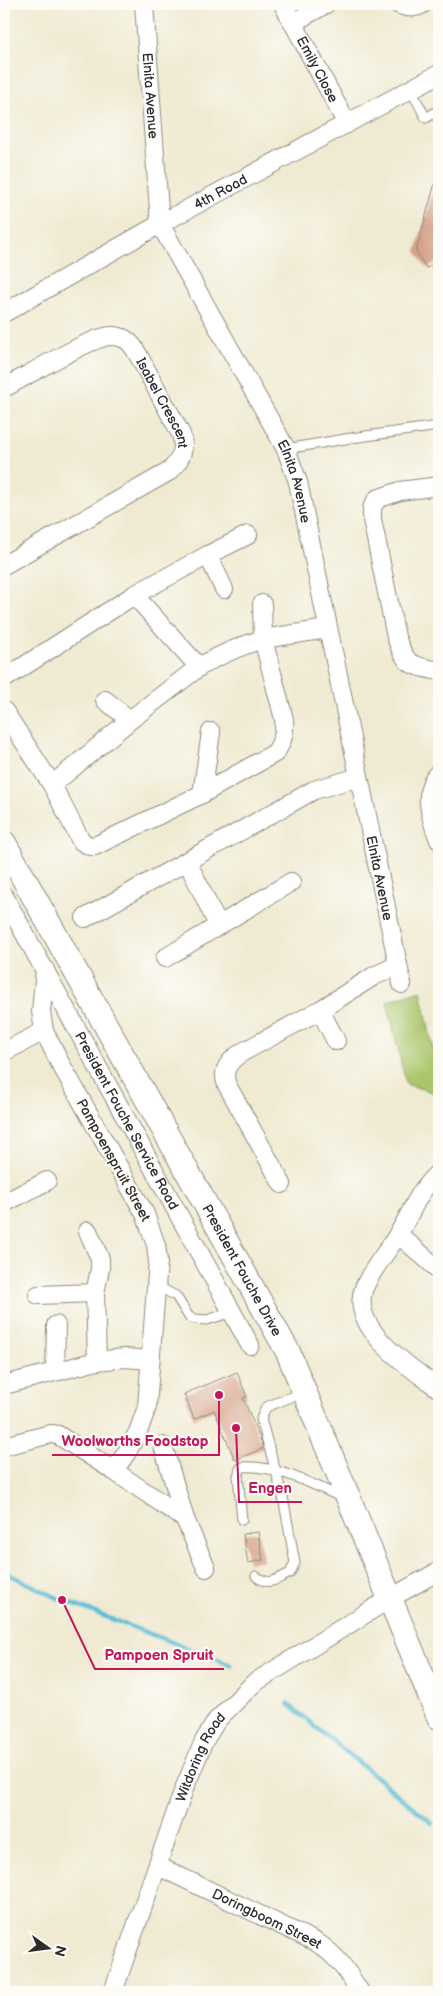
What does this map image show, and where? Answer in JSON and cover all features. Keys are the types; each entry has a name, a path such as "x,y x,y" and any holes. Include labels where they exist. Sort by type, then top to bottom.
{"street":[{"name":"Elnita Avenue","path":"144,4 160,224 286,449 298,482 402,984"},
{"name":"Emily Close","path":"283,4 342,116"},
{"path":"294,22 326,4"},
{"path":"398,4 407,8 424,4"},
{"name":"4th Road","path":"4,313 160,224 342,116 411,90 439,74"},
{"name":"Isabel Crescent","path":"4,388 99,338 119,337 131,342 181,434 184,443 180,458 170,471 4,565"},
{"path":"439,486 400,491 384,496 377,499 372,508 396,637 402,654 412,666 439,671"},
{"path":"4,678 134,595 248,535"},
{"path":"208,555 224,588"},
{"path":"134,595 198,668"},
{"path":"4,711 52,785 81,841 90,846 95,846 202,794 275,753 285,733 284,719 264,638 262,604"},
{"path":"52,785 130,720 198,668 225,653 264,638 328,629"},
{"path":"105,700 130,720"},
{"path":"202,794 211,732"},
{"path":"439,772 433,781 428,795 439,840"},
{"path":"85,918 314,790 359,777"},
{"name":"President Fouche Drive","path":"4,843 272,1321 304,1392 439,1717"},
{"path":"187,861 218,925"},
{"path":"166,958 291,882"},
{"name":"President Fouche Service Road","path":"4,896 250,1345"},
{"path":"282,1184 227,1085 224,1072 230,1063 241,1053 320,1010 374,976 398,965"},
{"name":"Pampoenspruit Street","path":"45,970 41,1010 44,1031 145,1214 156,1245 158,1261 148,1398 144,1417 128,1452 114,1471"},
{"path":"320,1010 336,1041"},
{"path":"4,1052 44,1031"},
{"path":"439,1172 426,1183 398,1234 365,1286 362,1298 363,1312 378,1340 439,1389"},
{"path":"4,1204 47,1182"},
{"path":"88,1231 100,1259 95,1293 97,1361"},
{"path":"398,1234 439,1270"},
{"path":"38,1295 95,1293"},
{"path":"55,1371 56,1325"},
{"path":"4,1385 97,1361 125,1358 150,1360"},
{"path":"4,1446 51,1434 58,1435 185,1519"},
{"path":"163,1446 185,1519 206,1568"},
{"name":"Witdoring Road","path":"113,1992 184,1790 204,1741 217,1720 254,1683 439,1571"},
{"name":"Doringboom Street","path":"158,1866 316,1942 330,1951 344,1966 360,1992"}],"lane":[{"path":"411,90 426,118 439,110"},
{"path":"286,449 439,426"},
{"path":"155,1285 176,1296 189,1316 194,1319 207,1320 232,1312"},
{"path":"256,1576 270,1582 290,1573 294,1564 277,1472 261,1419 266,1407 304,1392"},
{"path":"242,1520 238,1476 240,1469 245,1467 277,1472 315,1485 350,1502"}],"green space":[{"path":"421,990 433,1049 439,1051 439,1094 406,1084 387,1001"}],"building":[{"path":"439,169 439,262 426,268 416,251"},
{"path":"237,1372 247,1397 243,1398 264,1448 235,1460 214,1410 194,1419 184,1394"},
{"path":"258,1532 263,1560 248,1563 243,1534"}],"waterway":[{"path":"4,1572 62,1600 231,1665"},
{"path":"288,1704 432,1823"}],"place":[{"name":"Woolworths Foodstop","path":"219,1395"},
{"name":"Engen","path":"236,1428"},
{"name":"Pampoen Spruit","path":"62,1600"}]}
